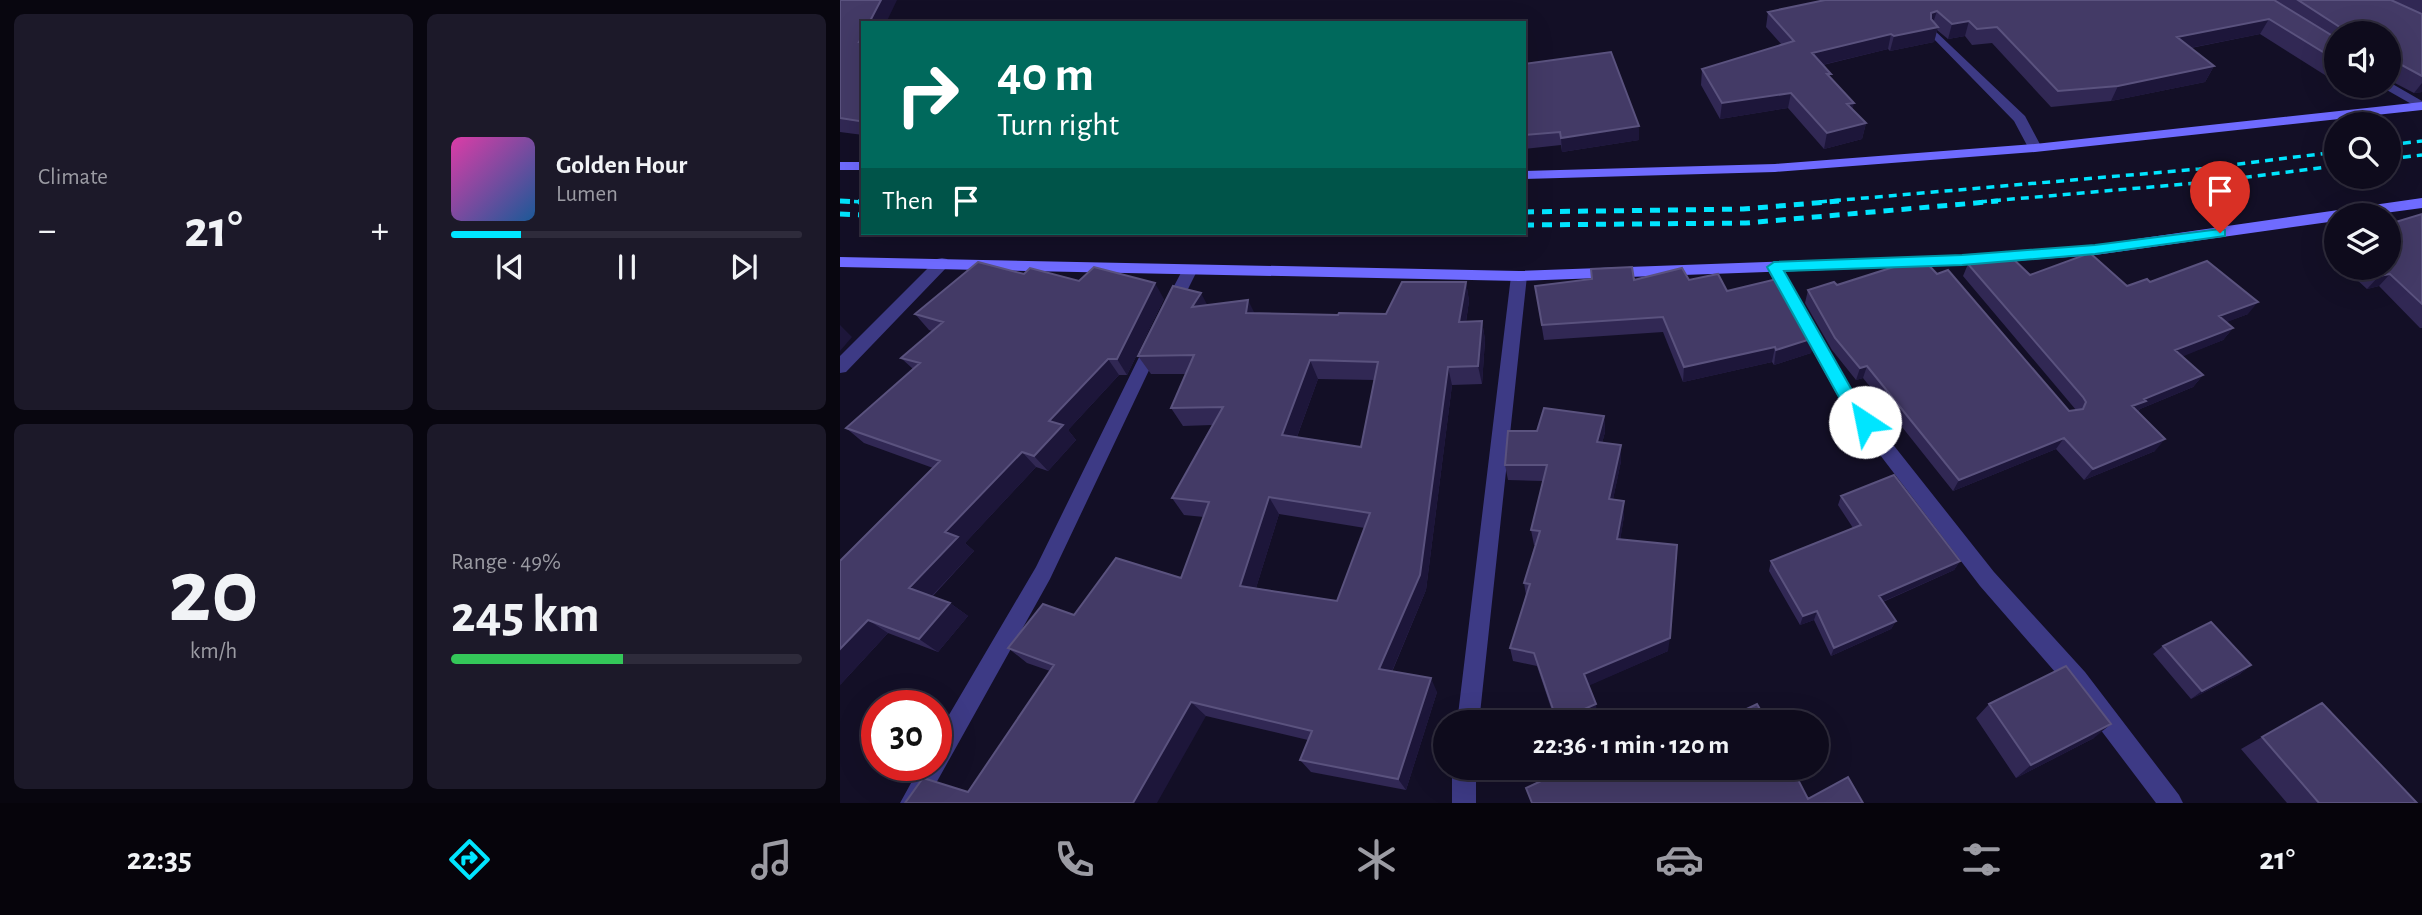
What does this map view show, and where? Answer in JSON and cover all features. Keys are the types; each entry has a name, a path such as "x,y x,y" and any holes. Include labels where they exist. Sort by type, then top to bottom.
{"main road":[{"path":"1526,175 1775,168 2035,148 2422,106"},
{"path":"840,166 861,166"},
{"path":"2401,207 2420,204"},
{"path":"840,262 1519,276 1942,260 2095,250 2324,218"}],"street":[{"path":"1933,32 2020,119 2035,148"},
{"path":"2401,93 2422,106"},
{"path":"1942,260 1950,277"},
{"path":"840,367 942,263"},
{"path":"1774,267 1851,404 1987,579 2077,680 2171,803"},
{"path":"952,732 1043,573 1189,271"},
{"path":"1469,710 1519,276"},
{"path":"1464,780 1464,803"},
{"path":"912,803 925,781"}],"building":[{"path":"840,0 881,0 870,21 861,21 861,120 840,118"},
{"path":"1825,0 2274,0 2324,31 2324,53 2269,19 2177,37 2214,66 2118,86 2058,91 1997,27 1977,29 1969,21 1952,24 1937,11 1931,13 1931,19 1938,27 1894,36 1891,34 1812,53 1854,103 1847,104 1866,123 1827,133 1791,93 1722,103 1702,69 1794,41 1768,12"},
{"path":"2298,0 2391,0 2422,14 2422,76 2401,65 2401,21 2330,21"},
{"path":"1611,52 1639,126 1561,138 1560,132 1526,135 1526,64"},
{"path":"2422,214 2422,304 2396,280 2401,280 2401,220"},
{"path":"2006,252 2030,275 2090,253 2127,286 2147,279 2150,282 2207,261 2258,302 2219,316 2233,328 2175,350 2203,375 2132,406 2165,439 2093,469 2064,438 1959,480 1867,366 1860,368 1835,338 1808,290 1834,282 1837,285 1922,258 1937,274 1948,270 2069,411 2083,409 2086,402 2083,397 1968,264"},
{"path":"978,262 1024,274 1030,268 1079,281 1094,267 1155,283 1117,359 1108,359 1049,421 1063,425 1034,456 1022,452 945,532 958,537 909,588 950,603 919,639 868,620 840,649 840,561 940,461 846,428 920,363 901,358 943,322 915,314"},
{"path":"1632,267 1634,280 1682,268 1689,280 1718,274 1727,291 1781,278 1814,338 1776,350 1775,347 1684,367 1663,317 1542,325 1535,286 1592,279 1591,269"},
{"path":"1402,282 1466,282 1459,322 1482,321 1478,366 1448,367 1420,575 1379,669 1431,678 1398,779 1300,760 1312,731 1191,702 1133,803 905,803 921,781 933,781 968,792 1054,665 1008,648 1043,604 1074,615 1116,558 1181,578 1209,502 1172,498 1223,407 1171,408 1194,355 1138,356 1173,286 1201,293 1192,307 1248,300 1246,313 1386,314","holes":["1310,360 1378,362 1361,447 1282,435","1269,497 1370,513 1337,601 1240,586"]},
{"path":"1544,408 1604,416 1597,442 1621,445 1609,499 1624,501 1617,539 1677,545 1670,638 1584,674 1596,704 1582,710 1553,710 1534,653 1510,648 1530,584 1524,583 1540,531 1531,530 1547,465 1505,465 1508,431 1537,431"},
{"path":"1894,475 1960,561 1879,596 1896,621 1834,648 1817,611 1803,616 1771,561 1861,525 1841,496"},
{"path":"2211,622 2251,665 2202,691 2163,646"},
{"path":"2066,666 2111,724 2031,765 1989,704"},
{"path":"2322,703 2417,803 2319,803 2262,737"},
{"path":"1757,704 1760,710 1744,710"},
{"path":"1848,777 1863,803 1532,803 1526,788 1543,780 1798,780 1808,799"}],"railway":[{"path":"2401,144 2422,141"},
{"path":"1819,202 2199,169 2324,153"},
{"path":"2401,158 2422,155"},
{"path":"1979,202 2208,182 2324,168"},
{"path":"840,201 861,202"},
{"path":"1526,212 1743,209 1839,201"},
{"path":"1526,225 1746,223 1998,201"},
{"path":"840,214 861,215"}],"route":[{"path":"1865,422 1851,404 1774,267 1962,260 2095,250 2220,233"}]}
